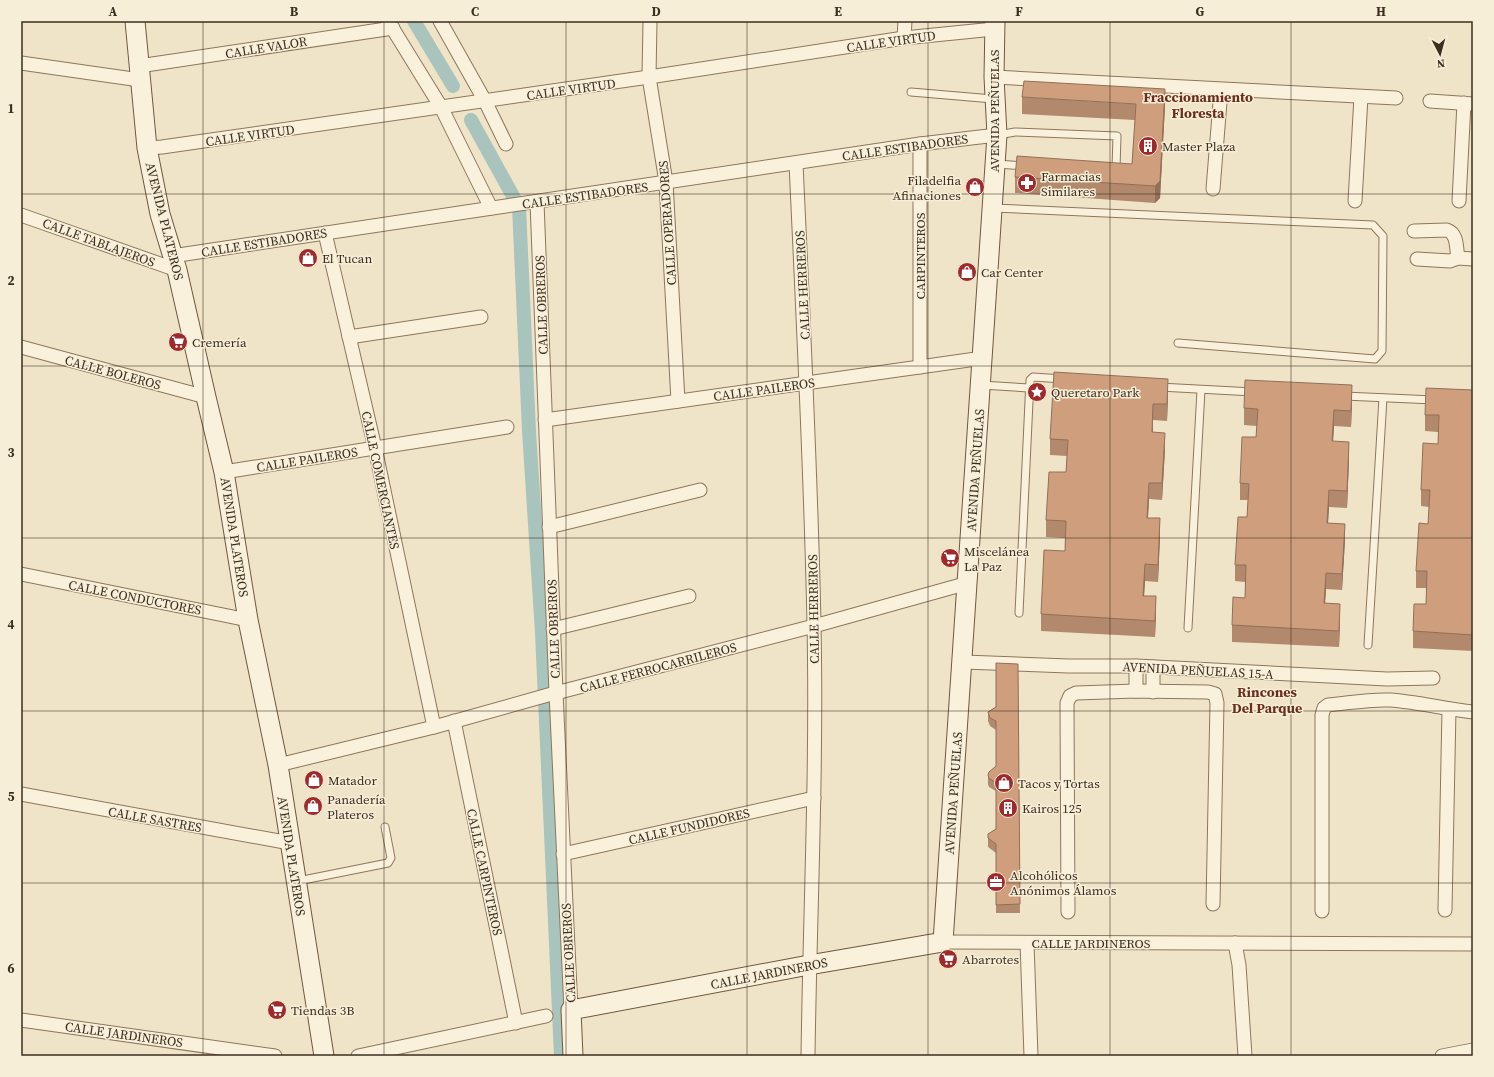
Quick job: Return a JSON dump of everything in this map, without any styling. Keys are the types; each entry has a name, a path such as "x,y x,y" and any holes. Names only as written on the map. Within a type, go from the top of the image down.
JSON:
{"street":[{"name":"AVENIDA PLATEROS","path":"135,21 147,148 160,214 175,263 224,472 248,620 278,765 324,1056"},
{"path":"444,21 441,21 485,101 506,144"},
{"name":"CALLE OPERADORES","path":"650,21 649,77 666,182 678,401"},
{"path":"904,38 905,21"},
{"name":"CALLE VALOR","path":"21,63 139,73 390,24"},
{"path":"390,24 441,107 490,208"},
{"name":"CALLE VIRTUD","path":"147,148 162,148 994,25"},
{"name":"AVENIDA PEÑUELAS","path":"943,942 996,164 997,135 994,77 994,25"},
{"path":"994,77 1396,98"},
{"path":"1212,189 1221,90"},
{"path":"1355,201 1361,97"},
{"path":"1430,101 1469,103 1459,201"},
{"name":"CALLE ESTIBADORES","path":"175,263 325,233 920,144 997,135"},
{"name":"CARPINTEROS","path":"920,144 920,367"},
{"name":"CALLE HERREROS","path":"796,163 806,382 814,626 814,798 808,1056"},
{"name":"CALLE OBREROS","path":"534,202 545,420 553,629 552,694 563,854 573,1056"},
{"name":"CALLE TABLAJEROS","path":"21,215 175,263"},
{"path":"1414,231 1452,231 1455,235 1458,258"},
{"name":"CALLE COMERCIANTES","path":"325,233 375,448 434,727"},
{"path":"1417,259 1450,261 1458,258 1473,259"},
{"path":"349,337 481,317"},
{"name":"CALLE BOLEROS","path":"21,347 206,397"},
{"name":"CALLE PAILEROS","path":"545,420 983,358"},
{"name":"CALLE PAILEROS","path":"224,472 507,427"},
{"path":"549,527 700,490"},
{"name":"CALLE CONDUCTORES","path":"21,574 248,620"},
{"name":"CALLE FERROCARRILEROS","path":"278,765 434,727 529,700 814,626 968,584"},
{"path":"553,629 689,596"},
{"name":"AVENIDA PEÑUELAS 15-A","path":"963,662 1068,666 1136,666 1387,679 1433,678"},
{"path":"1136,666 1136,692"},
{"path":"1153,667 1153,692"},
{"path":"1372,678 1373,700"},
{"path":"1387,679 1389,700"},
{"path":"1068,912 1067,703 1070,696 1076,693 1208,692 1215,694 1217,703 1214,904"},
{"path":"1322,911 1322,715 1324,708 1328,705 1373,700 1389,700 1431,704 1449,710 1473,712"},
{"path":"1445,910 1449,710"},
{"name":"CALLE CARPINTEROS","path":"454,721 516,1023"},
{"name":"CALLE SASTRES","path":"21,794 290,843"},
{"name":"CALLE FUNDIDORES","path":"563,854 814,798"},
{"name":"CALLE JARDINEROS","path":"571,1010 809,965 943,942 1473,944"},
{"path":"1027,943 1031,1056"},
{"path":"1235,943 1239,965 1245,1056"},
{"path":"358,1056 546,1016"},
{"name":"CALLE JARDINEROS","path":"21,1020 275,1056"},
{"path":"1450,1055 1473,1050"}],"lane":[{"path":"911,92 996,99"},
{"path":"997,135 1015,132 1117,136 1116,168 1108,168"},
{"path":"996,164 1036,166"},
{"path":"993,208 1373,225 1384,236 1382,351 1375,359 1178,343"},
{"path":"1019,613 1030,380 1033,377 1071,380"},
{"path":"981,385 1029,388"},
{"path":"1155,386 1264,393"},
{"path":"1188,628 1201,390"},
{"path":"1336,396 1443,401"},
{"path":"1368,645 1383,398"},
{"path":"296,882 388,863 391,858 385,827"}],"building":[{"path":"1024,81 1165,89 1160,181 1155,186 1015,177 1017,156 1132,164 1136,104 1022,97"},
{"path":"1054,372 1168,379 1167,404 1153,404 1152,432 1165,433 1162,483 1149,483 1147,518 1160,518 1158,565 1145,564 1143,596 1156,596 1155,621 1041,614 1044,550 1065,551 1066,521 1046,520 1049,472 1066,472 1068,440 1050,439"},
{"path":"1245,380 1352,385 1351,411 1334,410 1332,441 1349,442 1347,491 1329,490 1327,523 1345,524 1342,574 1326,573 1324,603 1340,604 1339,631 1232,625 1233,597 1245,598 1246,565 1235,565 1238,517 1247,517 1249,484 1240,483 1242,437 1256,437 1258,409 1244,408"},
{"path":"1426,388 1473,390 1473,635 1413,631 1414,604 1426,604 1427,571 1416,571 1419,523 1428,524 1430,490 1421,490 1423,443 1438,444 1439,415 1425,415"},
{"name":"Kairos 125","path":"996,663 1018,664 1020,904 996,905 996,844 988,838 988,834 996,829 996,783 989,778 988,775 989,772 996,766 996,721 990,718 988,712 996,707"}],"waterway":[{"path":"414,21 453,86"},
{"path":"471,120 519,207 529,431 542,633 561,1056"}],"place":[{"name":"Master Plaza","path":"1148,146"},
{"name":"Farmacias Similares","path":"1027,183"},
{"name":"Filadelfia Afinaciones","path":"975,187"},
{"name":"El Tucan","path":"308,258"},
{"name":"Car Center","path":"967,272"},
{"name":"Cremería","path":"178,342"},
{"name":"Queretaro Park","path":"1037,392"},
{"name":"Miscelánea La Paz","path":"950,558"},
{"name":"Matador","path":"314,780"},
{"name":"Tacos y Tortas","path":"1004,783"},
{"name":"Panadería Plateros","path":"313,806"},
{"name":"Kairos 125","path":"1008,808"},
{"name":"Alcohólicos Anónimos Álamos","path":"996,882"},
{"name":"Abarrotes","path":"948,959"},
{"name":"Tiendas 3B","path":"277,1010"}],"district":[{"name":"Fraccionamiento Floresta","path":"1198,106"},
{"name":"Rincones Del Parque","path":"1267,700"}]}
